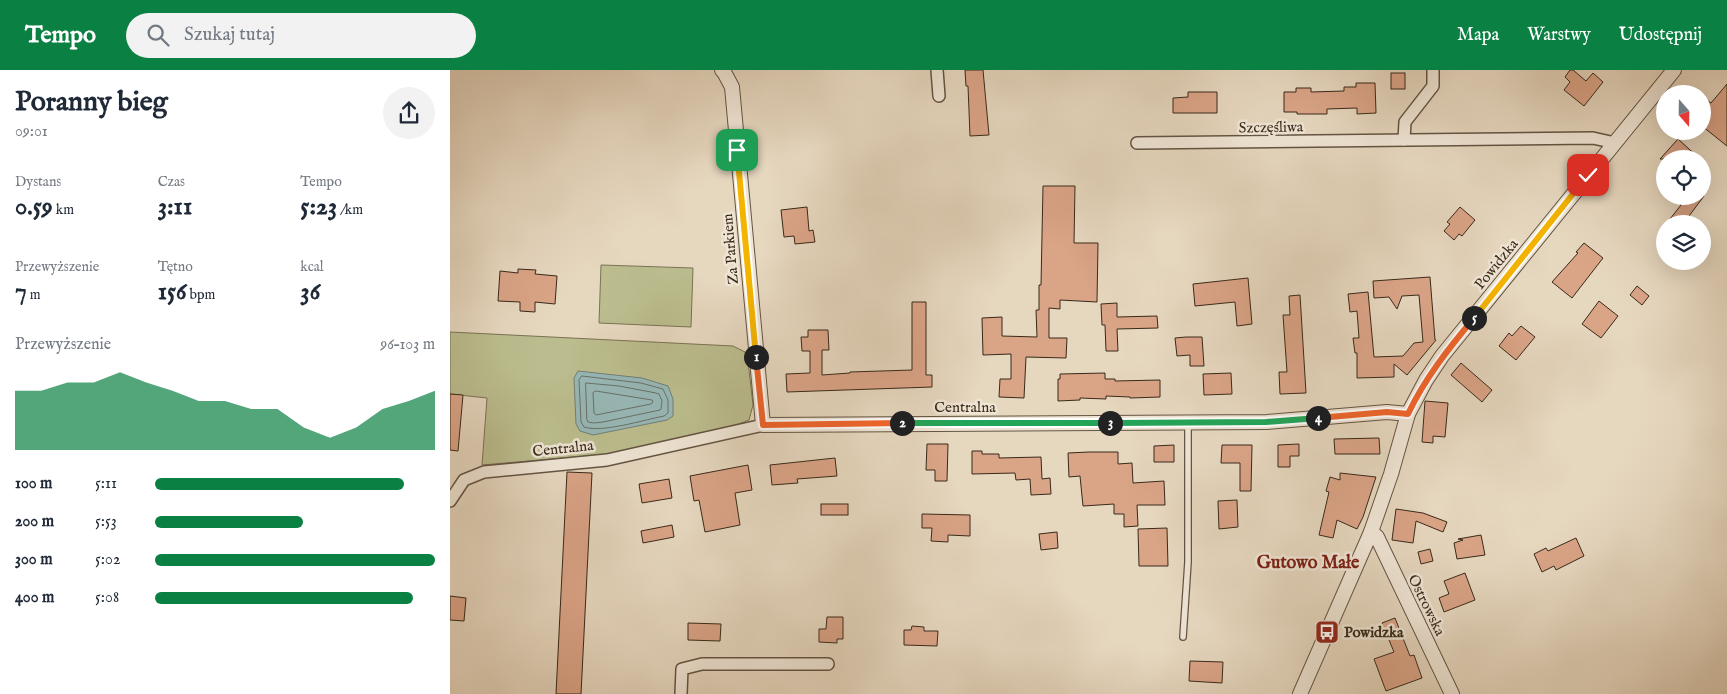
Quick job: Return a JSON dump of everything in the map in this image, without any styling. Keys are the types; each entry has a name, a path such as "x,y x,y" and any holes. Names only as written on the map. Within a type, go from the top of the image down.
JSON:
{"street":[{"path":"937,70 939,96"},
{"path":"1404,140 1405,122 1433,86 1433,70"},
{"name":"Powidzka","path":"1300,694 1371,532 1391,474 1408,414 1426,380 1442,356 1674,70"},
{"name":"Za Parkiem","path":"724,71 732,87 763,425"},
{"name":"Szczęśliwa","path":"1137,143 1593,138 1615,143"},
{"name":"Centralna","path":"450,501 464,480 484,472 607,460 763,425 1266,422 1387,412 1408,414"},
{"name":"Ostrowska","path":"1371,532 1377,537 1452,694"},
{"path":"681,694 682,669 702,664 828,664"}],"lane":[{"path":"1183,637 1188,562 1188,422"}],"green space":[{"path":"601,265 693,268 691,327 599,323"},
{"path":"450,332 733,346 747,353 753,405 749,420 736,425 610,454 482,465 487,398 450,394"}],"water":[{"path":"578,371 642,378 668,386 673,399 673,416 667,420 593,435 580,431 576,424 574,378"}],"building":[{"path":"965,70 983,70 989,135 970,136 968,86 966,86"},
{"path":"1570,70 1573,70 1586,81 1593,73 1603,82 1584,106 1564,90 1570,82 1565,77"},
{"path":"1391,73 1405,73 1405,89 1391,89"},
{"path":"1356,83 1375,83 1376,113 1357,114 1357,108 1327,109 1327,114 1284,112 1284,92 1296,92 1296,88 1311,88 1311,92 1344,91 1344,87 1356,87"},
{"path":"1727,84 1727,146 1711,133 1711,103"},
{"path":"1188,92 1217,92 1217,113 1173,113 1173,98 1188,97"},
{"path":"1679,140 1690,150 1668,150"},
{"path":"1043,186 1075,186 1074,243 1098,243 1097,302 1060,300 1060,309 1049,308 1049,338 1067,338 1066,358 1026,357 1024,398 999,397 1000,379 1011,379 1011,354 983,355 982,318 1002,317 1002,336 1037,337 1036,310 1039,310 1039,285 1041,285"},
{"path":"1681,205 1697,205 1690,215 1673,215"},
{"path":"807,207 809,231 813,230 815,242 795,244 794,236 784,237 781,210"},
{"path":"1460,207 1475,220 1462,236 1459,234 1454,240 1444,231 1450,224 1447,222"},
{"path":"1584,243 1603,258 1572,298 1552,282 1578,253 1576,252"},
{"path":"518,269 536,270 535,274 557,276 555,304 535,302 535,312 520,311 520,302 498,301 500,271 518,273"},
{"path":"1430,277 1436,340 1407,375 1394,364 1394,377 1357,378 1357,353 1355,353 1353,338 1359,338 1357,311 1350,312 1348,294 1368,292 1374,357 1403,356 1414,343 1423,342 1419,295 1402,296 1397,309 1389,297 1374,298 1373,281"},
{"path":"1248,278 1252,324 1237,326 1235,302 1195,306 1193,284"},
{"path":"1637,286 1649,296 1642,305 1630,295"},
{"path":"1300,295 1306,393 1280,394 1279,372 1287,372 1283,315 1290,315 1289,296"},
{"path":"1599,301 1618,316 1601,338 1582,324"},
{"path":"912,302 926,302 926,375 932,375 932,387 787,392 786,374 810,373 810,351 802,351 801,337 808,337 808,330 828,330 829,350 822,350 822,375 912,370"},
{"path":"1117,303 1117,317 1157,316 1158,328 1117,329 1118,351 1106,351 1105,325 1102,325 1101,304"},
{"path":"1521,326 1535,337 1516,360 1499,346 1509,333 1512,336"},
{"path":"1202,337 1204,366 1190,366 1190,355 1177,356 1175,338"},
{"path":"1461,363 1492,390 1482,402 1451,375"},
{"path":"1105,373 1105,379 1115,379 1115,381 1160,380 1160,397 1130,398 1106,396 1106,399 1080,398 1080,400 1058,401 1058,379 1060,379 1060,374"},
{"path":"1231,373 1232,394 1204,395 1203,374"},
{"path":"450,394 463,395 458,451 450,450"},
{"path":"1425,401 1448,403 1445,437 1433,436 1433,443 1422,442"},
{"path":"1379,438 1380,454 1335,454 1334,439"},
{"path":"927,444 948,444 947,481 935,481 935,470 926,470"},
{"path":"1299,444 1299,456 1290,456 1290,467 1278,467 1278,445"},
{"path":"1174,445 1174,462 1154,462 1154,446"},
{"path":"1222,445 1252,445 1251,491 1240,491 1240,463 1221,463"},
{"path":"972,451 982,451 982,454 999,454 999,458 1041,457 1042,479 1050,478 1051,494 1031,495 1030,479 1016,480 1015,473 972,474"},
{"path":"1118,452 1118,464 1132,463 1133,483 1164,481 1165,505 1137,505 1138,526 1124,527 1124,514 1114,514 1114,504 1083,506 1080,476 1069,477 1068,453"},
{"path":"835,458 837,476 797,479 798,483 772,485 770,465"},
{"path":"748,465 752,490 735,493 740,525 705,532 699,500 694,501 690,476"},
{"path":"567,472 592,473 581,694 556,694"},
{"path":"1340,473 1376,477 1363,517 1357,529 1337,520 1333,538 1319,535 1329,492 1326,491 1330,477 1340,480"},
{"path":"669,479 672,498 642,503 639,484"},
{"path":"1237,500 1238,527 1219,529 1218,501"},
{"path":"821,504 848,504 848,515 821,515"},
{"path":"1396,509 1423,513 1447,522 1443,532 1416,521 1413,543 1392,540"},
{"path":"922,514 970,515 970,536 948,535 948,542 931,541 932,528 922,528"},
{"path":"672,525 674,537 643,543 641,531"},
{"path":"1167,528 1168,566 1139,566 1138,529"},
{"path":"1057,532 1058,548 1041,550 1039,534"},
{"path":"1481,535 1485,555 1457,559 1454,543 1463,540 1458,539"},
{"path":"1576,538 1584,556 1556,570 1554,566 1542,572 1534,554 1546,548 1548,551"},
{"path":"1430,549 1433,561 1421,564 1418,552"},
{"path":"1465,573 1475,600 1444,612 1439,598 1449,594 1444,581"},
{"path":"450,596 466,598 464,621 450,620"},
{"path":"827,617 843,617 843,639 837,639 837,643 819,642 819,629 826,629"},
{"path":"1395,618 1410,656 1414,655 1422,678 1386,691 1374,659 1394,652 1382,623"},
{"path":"688,623 721,624 720,641 688,640"},
{"path":"912,626 924,627 924,631 938,631 937,646 904,645 904,630 911,630"},
{"path":"1190,661 1223,662 1222,683 1189,681"}],"place":[{"name":"Powidzka","path":"1327,632"}],"district":[{"name":"Gutowo Małe","path":"1308,562"}],"route":[{"path":"737,150 763,425 799,423 1266,422 1387,412 1408,414 1426,380 1442,356 1588,175"}]}
